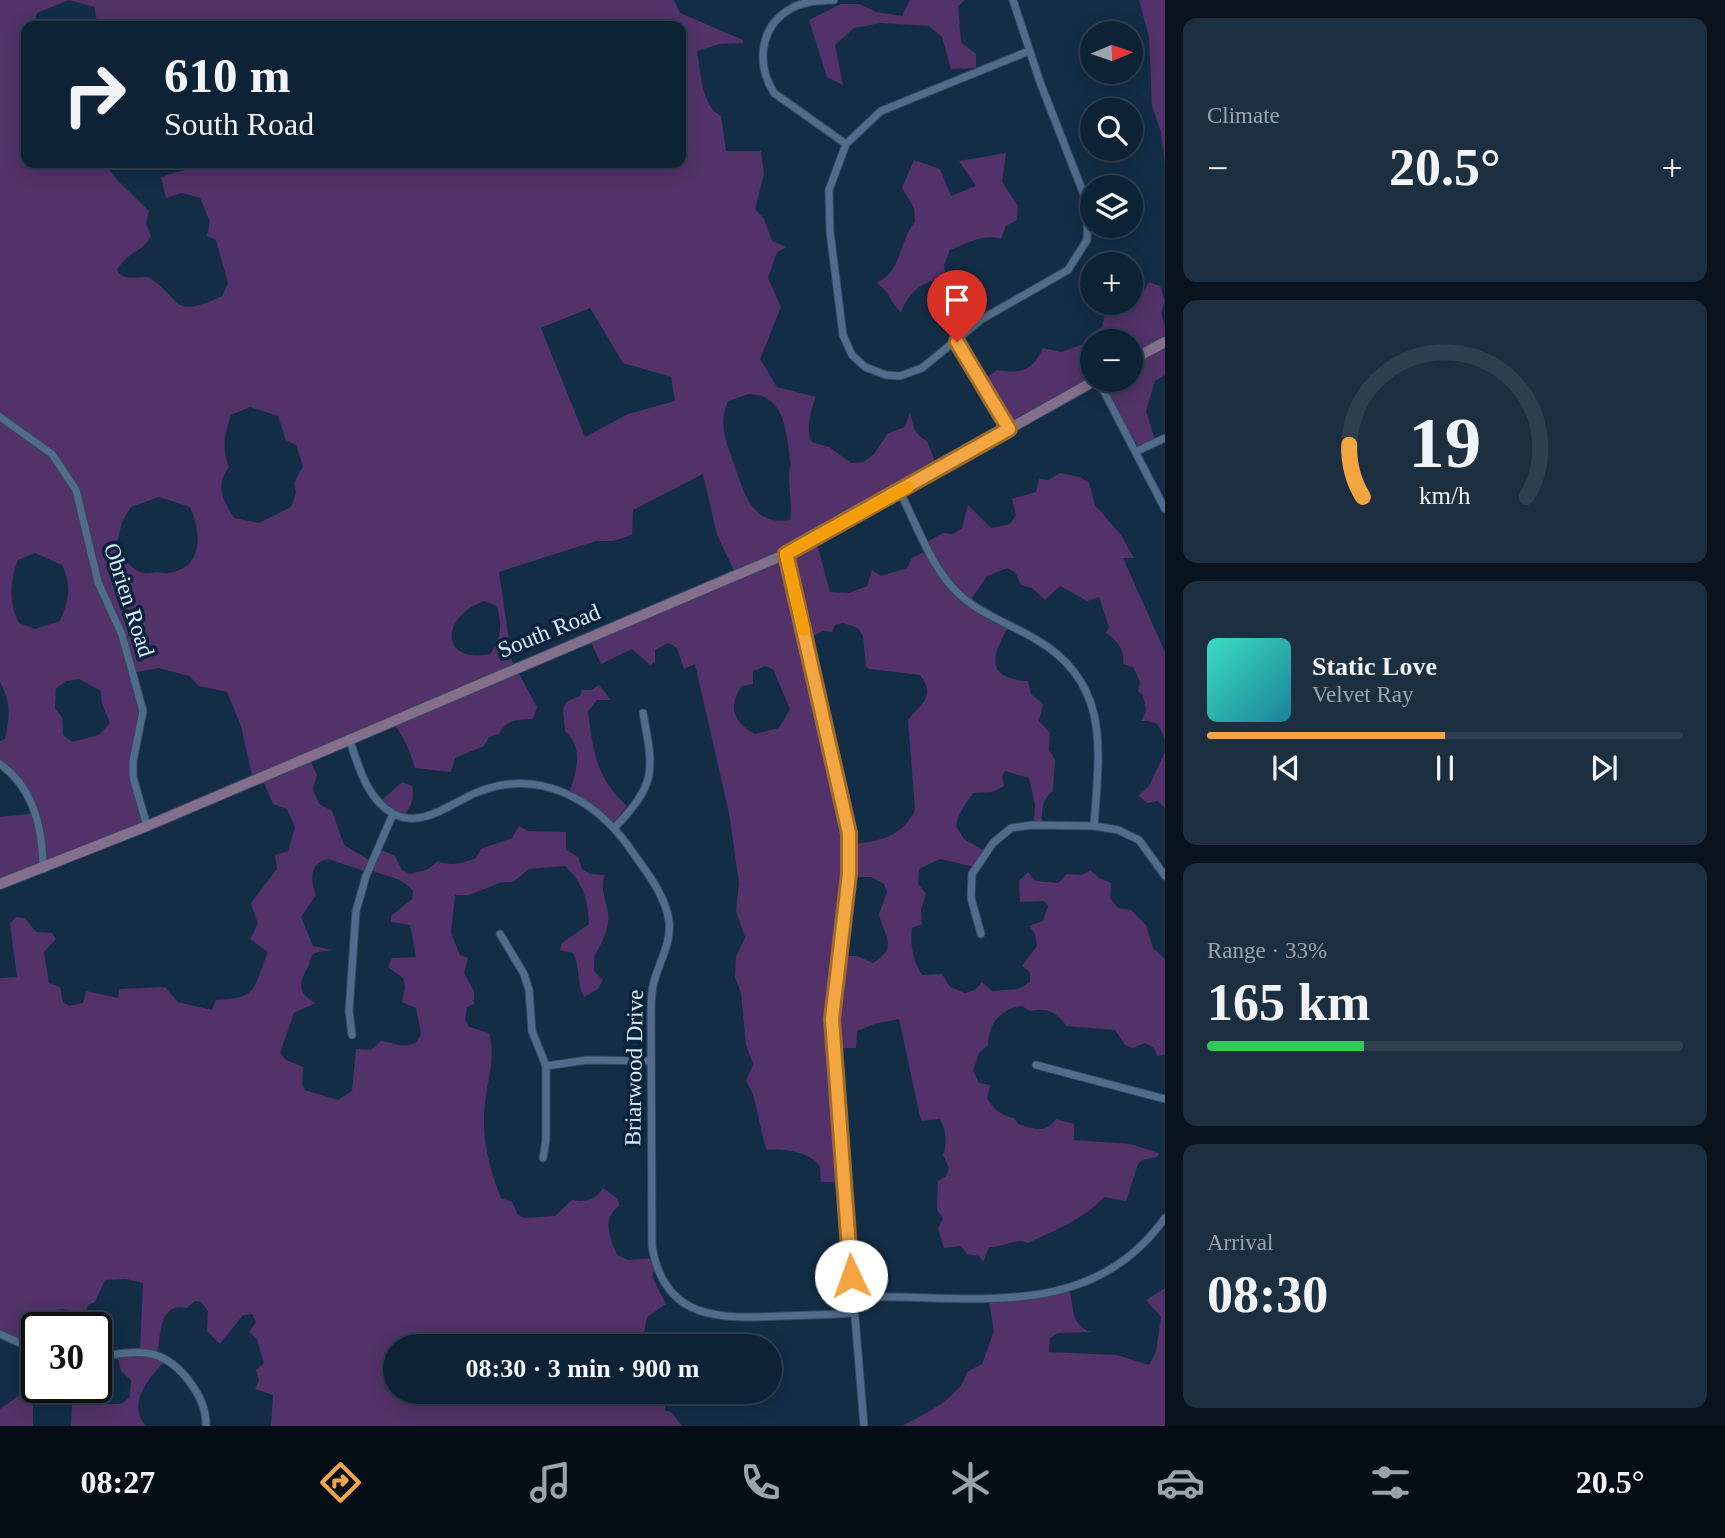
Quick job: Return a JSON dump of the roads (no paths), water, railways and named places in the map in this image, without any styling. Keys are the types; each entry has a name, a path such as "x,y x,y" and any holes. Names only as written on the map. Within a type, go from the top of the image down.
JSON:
{"street":[{"path":"834,0 804,3 790,9 771,26 762,50 767,82 775,93 846,144"},
{"path":"1013,0 1029,51 1088,205 1087,240 1082,252 1068,270 982,319 922,368 900,376 878,373 859,363 852,355 840,323 828,204 833,175 846,144 881,111 1029,51"},
{"path":"957,342 1009,429"},
{"path":"1143,354 1165,342"},
{"name":"South Road","path":"0,884 147,826 786,554 1080,389"},
{"path":"1104,392 1165,509"},
{"name":"Obrien Road","path":"0,417 52,454 76,490 98,582 122,635 144,712 133,761 133,777 147,826"},
{"path":"1137,451 1165,438"},
{"path":"900,492 938,567 955,591 977,609 1045,645 1081,681 1097,716 1099,730 1094,826"},
{"path":"786,554 849,833 849,874 832,1019 852,1313 864,1426"},
{"path":"615,827 639,802 650,777 643,713"},
{"path":"349,738 370,790 393,814 366,876 356,911 349,1011 352,1035"},
{"path":"0,764 22,786 38,819 43,869"},
{"name":"Briarwood Drive","path":"393,814 416,818 435,814 478,791 516,782 551,787 568,793 587,804 615,827 655,887 669,923 667,943 653,985 651,1061 654,1262 670,1291 685,1305 708,1316 740,1319 852,1313"},
{"path":"981,934 973,913 970,886 977,863 993,843 1018,827 1094,826 1118,830 1139,840 1165,876"},
{"path":"500,934 524,974 529,989 532,1031 546,1066 547,1140 543,1158"},
{"path":"546,1066 587,1060 651,1061"},
{"path":"1035,1065 1165,1099"},
{"path":"852,1297 1008,1299 1053,1294 1082,1283 1128,1256 1144,1244 1165,1218"},
{"path":"0,1334 21,1344"},
{"path":"112,1355 134,1352 153,1354 170,1363 202,1401 206,1426"}]}
